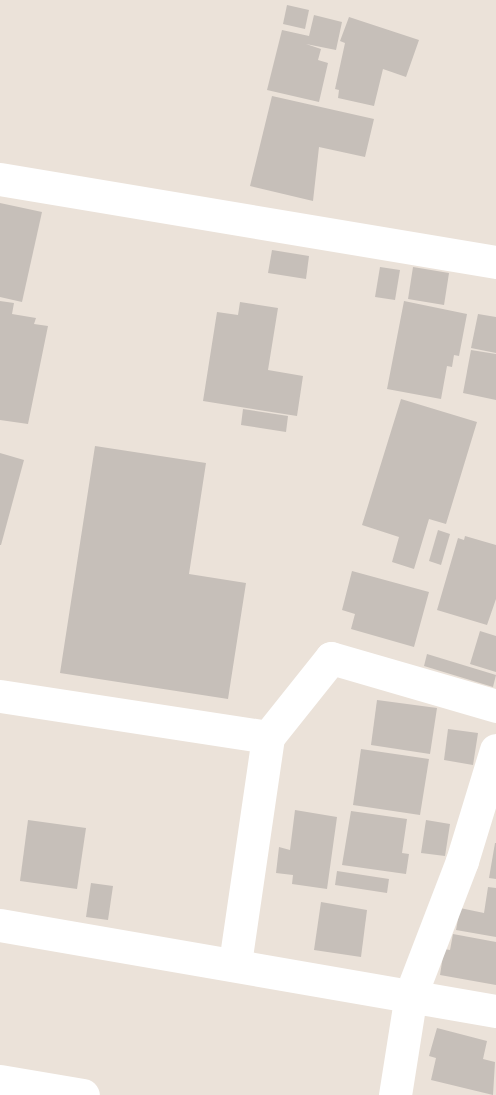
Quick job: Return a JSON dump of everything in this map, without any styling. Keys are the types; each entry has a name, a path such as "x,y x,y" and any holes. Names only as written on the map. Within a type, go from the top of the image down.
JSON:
{"street":[{"path":"0,179 496,262"},
{"path":"235,964 268,737 331,658 496,706"},
{"path":"0,696 268,737"},
{"path":"394,1095 411,994 462,861 496,750"},
{"path":"0,925 411,994 496,1011"},
{"path":"0,1081 83,1095"}],"building":[{"path":"287,5 309,10 305,29 283,24"},
{"path":"314,15 342,22 336,50 306,44 321,49 318,60 328,63 319,102 267,90 282,30 309,36"},
{"path":"349,17 419,40 406,77 383,69 374,106 338,98 339,90 335,89 345,43 340,41"},
{"path":"272,96 374,119 365,157 319,147 313,201 250,186"},
{"path":"0,203 42,212 22,302 0,297"},
{"path":"272,250 309,256 306,279 268,273"},
{"path":"380,267 400,270 395,300 375,297"},
{"path":"413,267 449,273 444,305 408,299"},
{"path":"0,301 14,303 12,314 36,318 34,324 48,326 28,424 0,420"},
{"path":"404,301 467,314 459,356 454,355 452,367 447,366 441,399 387,389"},
{"path":"240,302 278,308 268,370 303,376 297,416 203,401 217,312 238,315"},
{"path":"478,314 496,317 496,353 471,348"},
{"path":"471,350 496,354 496,400 463,393"},
{"path":"401,399 477,422 446,524 429,519 414,569 392,562 399,537 362,525"},
{"path":"243,409 288,416 286,432 241,425"},
{"path":"95,446 206,463 189,574 246,583 228,699 60,673"},
{"path":"0,453 24,460 1,545 0,545"},
{"path":"438,530 450,534 441,565 429,561"},
{"path":"465,536 496,545 496,599 487,625 437,610 458,538 464,540"},
{"path":"352,571 429,592 414,647 351,629 355,614 342,610"},
{"path":"480,631 496,636 496,672 470,664"},
{"path":"427,654 496,675 493,687 424,666"},
{"path":"377,700 437,708 430,754 371,745"},
{"path":"448,729 478,733 473,765 444,760"},
{"path":"361,749 429,759 420,815 353,805"},
{"path":"295,810 337,817 327,889 292,884 293,875 276,873 279,847 290,850"},
{"path":"351,811 407,819 402,853 409,854 406,874 342,865"},
{"path":"28,820 86,828 77,889 20,881"},
{"path":"426,820 450,824 445,856 421,853"},
{"path":"496,843 496,879 489,878"},
{"path":"337,871 389,879 387,893 335,885"},
{"path":"91,883 113,886 108,920 86,917"},
{"path":"488,887 496,888 496,937 456,930 460,908 484,913"},
{"path":"321,902 367,910 361,957 314,950"},
{"path":"453,934 496,942 496,985 440,975 444,949 450,950"},
{"path":"437,1028 487,1041 483,1059 495,1062 493,1095 431,1080 436,1058 429,1056"}]}
